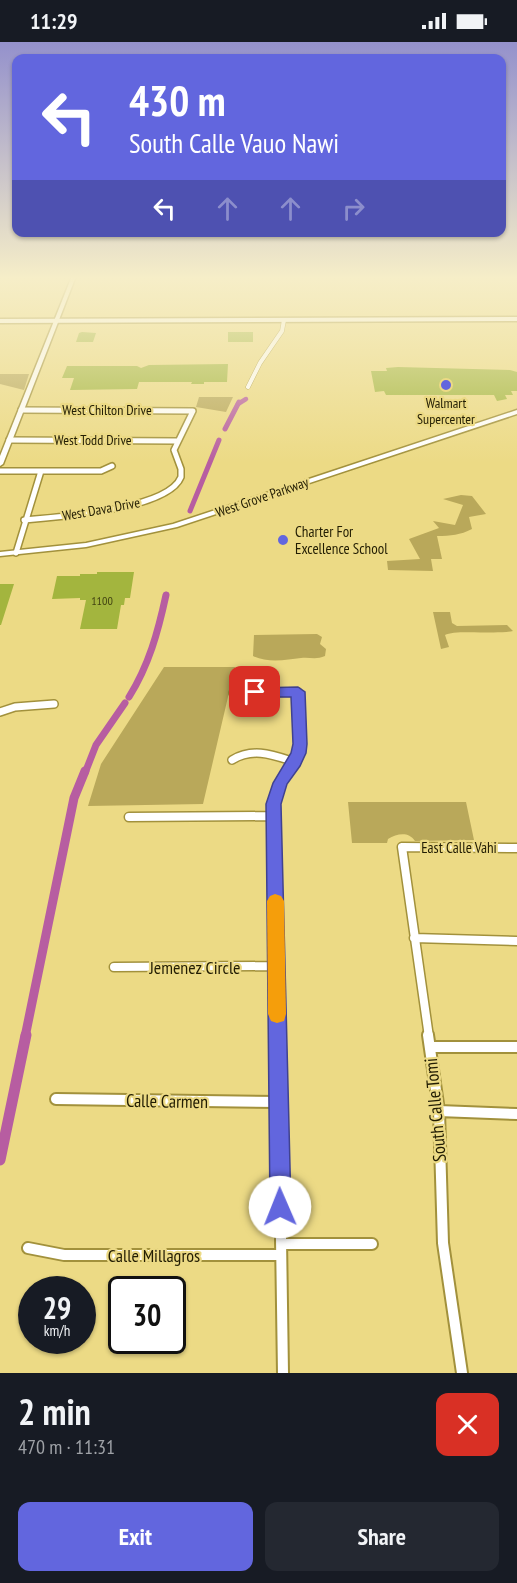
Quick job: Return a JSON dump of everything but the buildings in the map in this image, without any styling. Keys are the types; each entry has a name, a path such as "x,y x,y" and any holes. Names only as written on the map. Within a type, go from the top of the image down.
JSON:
{"street":[{"path":"0,464 50,338"},
{"path":"248,387 265,364 264,360 276,338"},
{"name":"West Chilton Drive","path":"21,410 193,411 178,441"},
{"name":"West Grove Parkway","path":"0,554 100,543 182,524 517,412"},
{"name":"West Todd Drive","path":"9,440 178,441"},
{"name":"West Dava Drive","path":"24,520 106,510 153,500 180,482 182,474 174,450 178,441"},
{"path":"0,471 101,471 112,466"},
{"path":"16,553 24,520 41,471"},
{"path":"233,693 298,692 300,744 295,762 280,783 274,804 283,1373"},
{"path":"0,712 15,707 54,704"},
{"path":"232,760 240,754 256,752 270,753 295,762"},
{"path":"129,817 274,816"},
{"name":"East Calle Vahi","path":"402,848 517,848"},
{"name":"South Calle Tomi","path":"402,848 439,1111 443,1243 462,1373"},
{"path":"414,938 517,941"},
{"name":"Jemenez Circle","path":"114,967 276,966"},
{"path":"430,1047 517,1047"},
{"name":"Calle Carmen","path":"56,1099 279,1102"},
{"path":"439,1111 517,1114"},
{"name":"Calle Millagros","path":"28,1248 64,1255 372,1244"}],"shaded area":[{"path":"0,374 29,374 24,390 0,384"},
{"path":"199,397 233,397 226,412 196,407"},
{"path":"461,495 472,496 486,514 469,517 472,529 468,531 455,535 437,536 442,559 431,559 433,571 388,570 387,561 420,559 409,539 439,528 433,521 455,525 463,505 443,499"},
{"path":"433,612 450,612 452,623 457,626 507,625 513,631 450,633 445,635 449,647 441,649"},
{"path":"317,634 322,637 320,644 326,649 325,656 264,660 253,656 254,635"},
{"path":"164,667 235,667 203,804 88,806 101,764"},
{"path":"348,802 466,802 474,840 415,841 402,834 388,839 387,843 352,843"}],"waterway":[{"path":"238,404 246,399"},
{"path":"225,429 239,402"},
{"path":"190,511 219,440"},
{"path":"129,697 152,648 166,595"},
{"path":"85,773 96,745 125,703"},
{"path":"25,1037 74,798 85,771"},
{"path":"0,1160 26,1035"}],"slow traffic":[{"path":"275,901 277,1014"}],"place":[{"name":"Walmart Supercenter","path":"446,385"},
{"name":"Charter For Excellence School","path":"283,540"}],"route":[{"path":"255,692 298,692 300,744 295,762 280,783 274,804 280,1207"}]}
